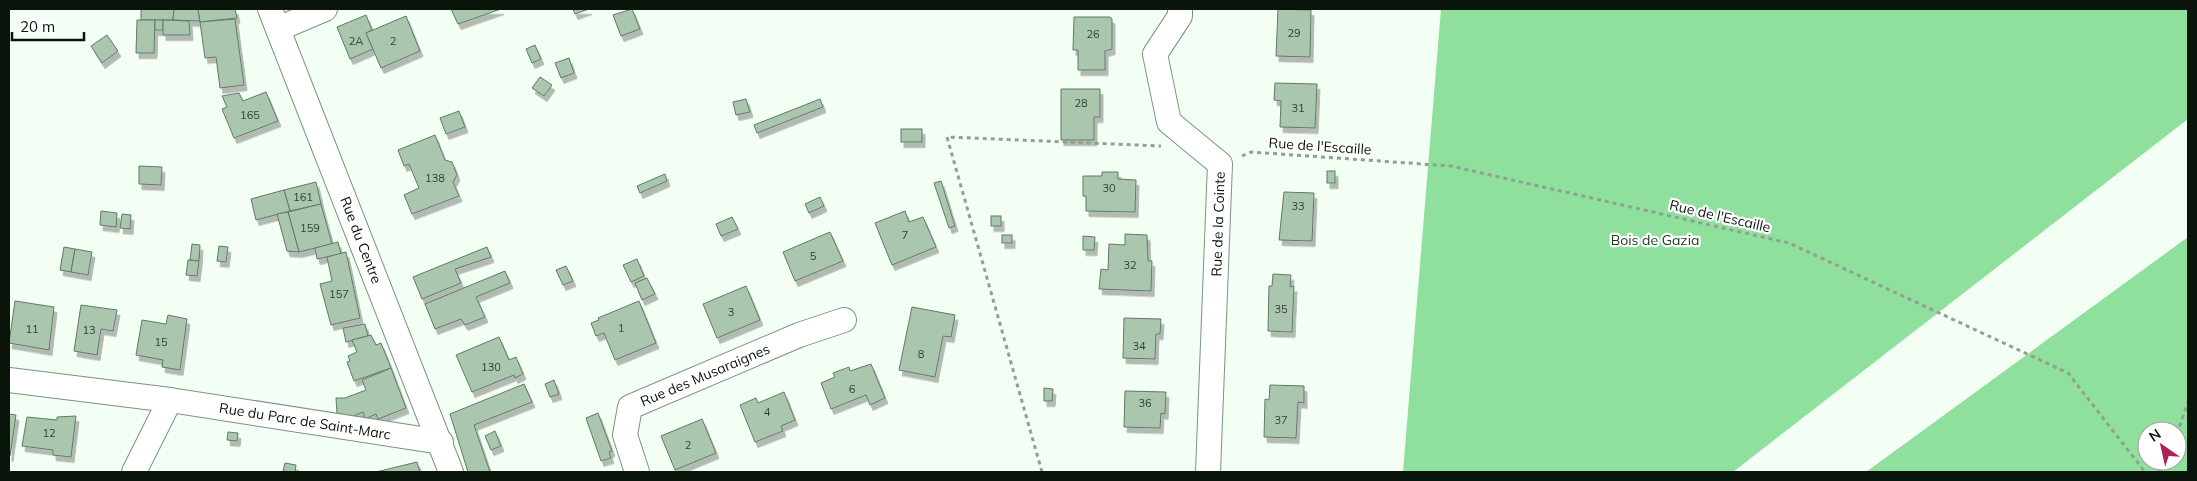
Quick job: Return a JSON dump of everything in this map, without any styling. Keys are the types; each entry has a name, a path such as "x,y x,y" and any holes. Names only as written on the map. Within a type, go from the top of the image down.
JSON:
{"street":[{"path":"274,19 325,9"},
{"name":"Rue de la Cointe","path":"1180,9 1180,16 1155,54 1169,122 1220,164 1208,472"},
{"name":"Rue du Centre","path":"274,19 441,442 451,472"},
{"name":"Rue des Musaraignes","path":"637,472 625,435 630,407 799,335 844,320"},
{"name":"Rue du Parc de Saint-Marc","path":"9,380 170,400 441,442"},
{"path":"134,472 170,400"}],"path":[{"path":"1042,472 947,137 1162,146"},
{"name":"Rue de l'Escaille","path":"1220,164 1251,152 1451,166 1788,243 2068,373 2145,472"},
{"path":"2181,421 2188,402"}],"green space":[{"name":"Bois de Gazia","path":"1441,9 2188,9 2188,119 1733,472 1403,472"},
{"path":"2188,237 2188,472 1866,472"}],"building":[{"path":"141,9 174,9 173,20 141,20"},
{"path":"174,9 198,9 200,21 173,20"},
{"path":"198,9 235,9 237,18 200,22"},
{"path":"451,9 501,9 458,24"},
{"path":"573,9 589,9 575,14"},
{"path":"632,9 640,29 621,36 613,15"},
{"path":"1278,9 1311,10 1310,57 1276,56"},
{"path":"366,15 372,30 366,33 373,49 350,59 337,27"},
{"path":"406,16 420,51 381,68 366,33"},
{"path":"1074,17 1110,17 1112,19 1112,49 1105,51 1105,70 1078,70 1078,50 1073,50"},
{"path":"235,19 244,85 220,88 216,57 205,58 200,22"},
{"path":"137,20 155,20 154,53 136,53"},
{"path":"155,20 163,20 163,30 155,30"},
{"path":"163,20 189,21 190,35 163,35"},
{"path":"107,35 118,51 102,63 91,46"},
{"path":"535,45 541,59 532,63 526,49"},
{"path":"569,58 574,73 561,78 555,63"},
{"path":"540,77 552,85 544,96 532,88"},
{"path":"1275,83 1317,84 1315,128 1280,127 1281,101 1274,100"},
{"path":"1061,89 1100,89 1100,117 1094,117 1094,140 1061,140"},
{"path":"266,92 278,121 234,138 222,109 227,107 222,96 239,93 243,101"},
{"path":"746,99 750,112 736,115 733,102"},
{"path":"820,99 823,107 757,133 754,125"},
{"path":"459,111 465,127 446,134 440,118"},
{"path":"901,129 922,129 922,142 901,142"},
{"path":"435,135 445,160 452,162 457,175 453,182 459,196 412,214 404,195 419,188 409,164 404,166 398,150"},
{"path":"139,166 162,167 161,185 139,184"},
{"path":"1327,171 1335,171 1335,183 1327,183"},
{"path":"1102,172 1118,172 1118,179 1136,180 1135,212 1086,211 1086,196 1083,196 1083,176 1102,176"},
{"path":"665,174 667,181 640,193 637,186"},
{"path":"941,181 955,226 949,228 934,183"},
{"path":"316,182 321,204 290,211 284,190"},
{"path":"284,190 290,211 256,220 251,199"},
{"path":"1284,192 1314,193 1312,241 1279,240"},
{"path":"820,197 824,206 809,213 805,204"},
{"path":"321,204 332,244 299,252 288,212"},
{"path":"101,211 117,213 116,227 100,225"},
{"path":"905,211 909,222 923,217 936,247 892,265 875,223"},
{"path":"288,212 299,252 287,251 277,214"},
{"path":"122,214 131,215 130,229 120,228"},
{"path":"991,216 1001,216 1001,226 991,226"},
{"path":"732,217 738,229 721,236 716,224"},
{"path":"830,232 843,261 795,281 783,252"},
{"path":"1125,234 1147,235 1148,261 1152,261 1151,291 1099,289 1101,269 1108,270 1109,244 1125,245"},
{"path":"1002,235 1012,235 1012,243 1002,243"},
{"path":"1083,236 1095,237 1094,250 1083,250"},
{"path":"338,242 341,254 317,259 315,248"},
{"path":"192,244 200,245 199,261 190,260"},
{"path":"219,246 228,247 226,262 217,261"},
{"path":"64,247 75,249 71,272 60,270"},
{"path":"487,247 491,257 455,269 461,283 422,299 413,277"},
{"path":"75,249 92,252 88,275 71,272"},
{"path":"346,252 360,318 331,325 320,284 332,281 327,257"},
{"path":"637,259 644,276 631,282 623,265"},
{"path":"188,260 199,261 197,276 186,275"},
{"path":"566,266 573,281 563,285 556,270"},
{"path":"505,271 510,283 476,297 485,317 465,325 461,319 435,329 425,304"},
{"path":"1273,274 1291,275 1290,287 1294,286 1292,332 1268,331 1269,286 1272,286"},
{"path":"647,278 655,294 642,300 635,283"},
{"path":"746,286 760,320 717,338 703,304"},
{"path":"15,301 54,307 49,350 9,343"},
{"path":"639,301 656,343 615,360 604,333 596,336 591,323 599,320 598,318"},
{"path":"81,305 117,310 113,331 101,329 97,355 74,351"},
{"path":"912,307 955,315 951,337 943,336 935,377 899,370"},
{"path":"168,315 187,319 180,370 162,367 163,360 136,355 142,320 166,324"},
{"path":"1124,318 1161,319 1160,334 1156,334 1155,359 1123,358"},
{"path":"365,324 368,336 346,342 343,328"},
{"path":"371,335 376,345 381,343 391,368 354,381 347,362 350,361 348,356 357,352 352,340"},
{"path":"499,337 509,360 516,357 523,374 515,378 514,375 472,392 456,355"},
{"path":"871,364 885,398 870,405 866,395 831,409 821,383 835,377 833,373 849,367 850,371"},
{"path":"391,368 406,408 378,419 376,414 365,419 363,412 351,417 337,413 336,398 345,398 366,390 362,380"},
{"path":"554,380 559,394 550,397 545,384"},
{"path":"524,384 532,402 474,425 490,472 468,472 450,414"},
{"path":"1270,385 1304,386 1304,403 1298,402 1296,438 1264,437 1265,399 1269,400"},
{"path":"1044,388 1053,389 1052,401 1044,401"},
{"path":"1125,391 1166,392 1165,414 1161,413 1160,428 1124,427"},
{"path":"784,392 795,420 781,426 783,431 755,442 740,405 756,398 758,403"},
{"path":"598,413 612,451 609,452 611,458 601,461 586,418"},
{"path":"9,414 16,415 10,456 9,456"},
{"path":"76,416 71,457 53,455 53,450 22,446 27,417 57,420 57,417"},
{"path":"702,419 716,453 675,470 661,436"},
{"path":"495,431 501,446 491,450 485,436"},
{"path":"228,432 238,433 237,441 227,440"},
{"path":"417,462 420,472 376,472"},
{"path":"285,463 296,465 295,472 283,471"}]}
